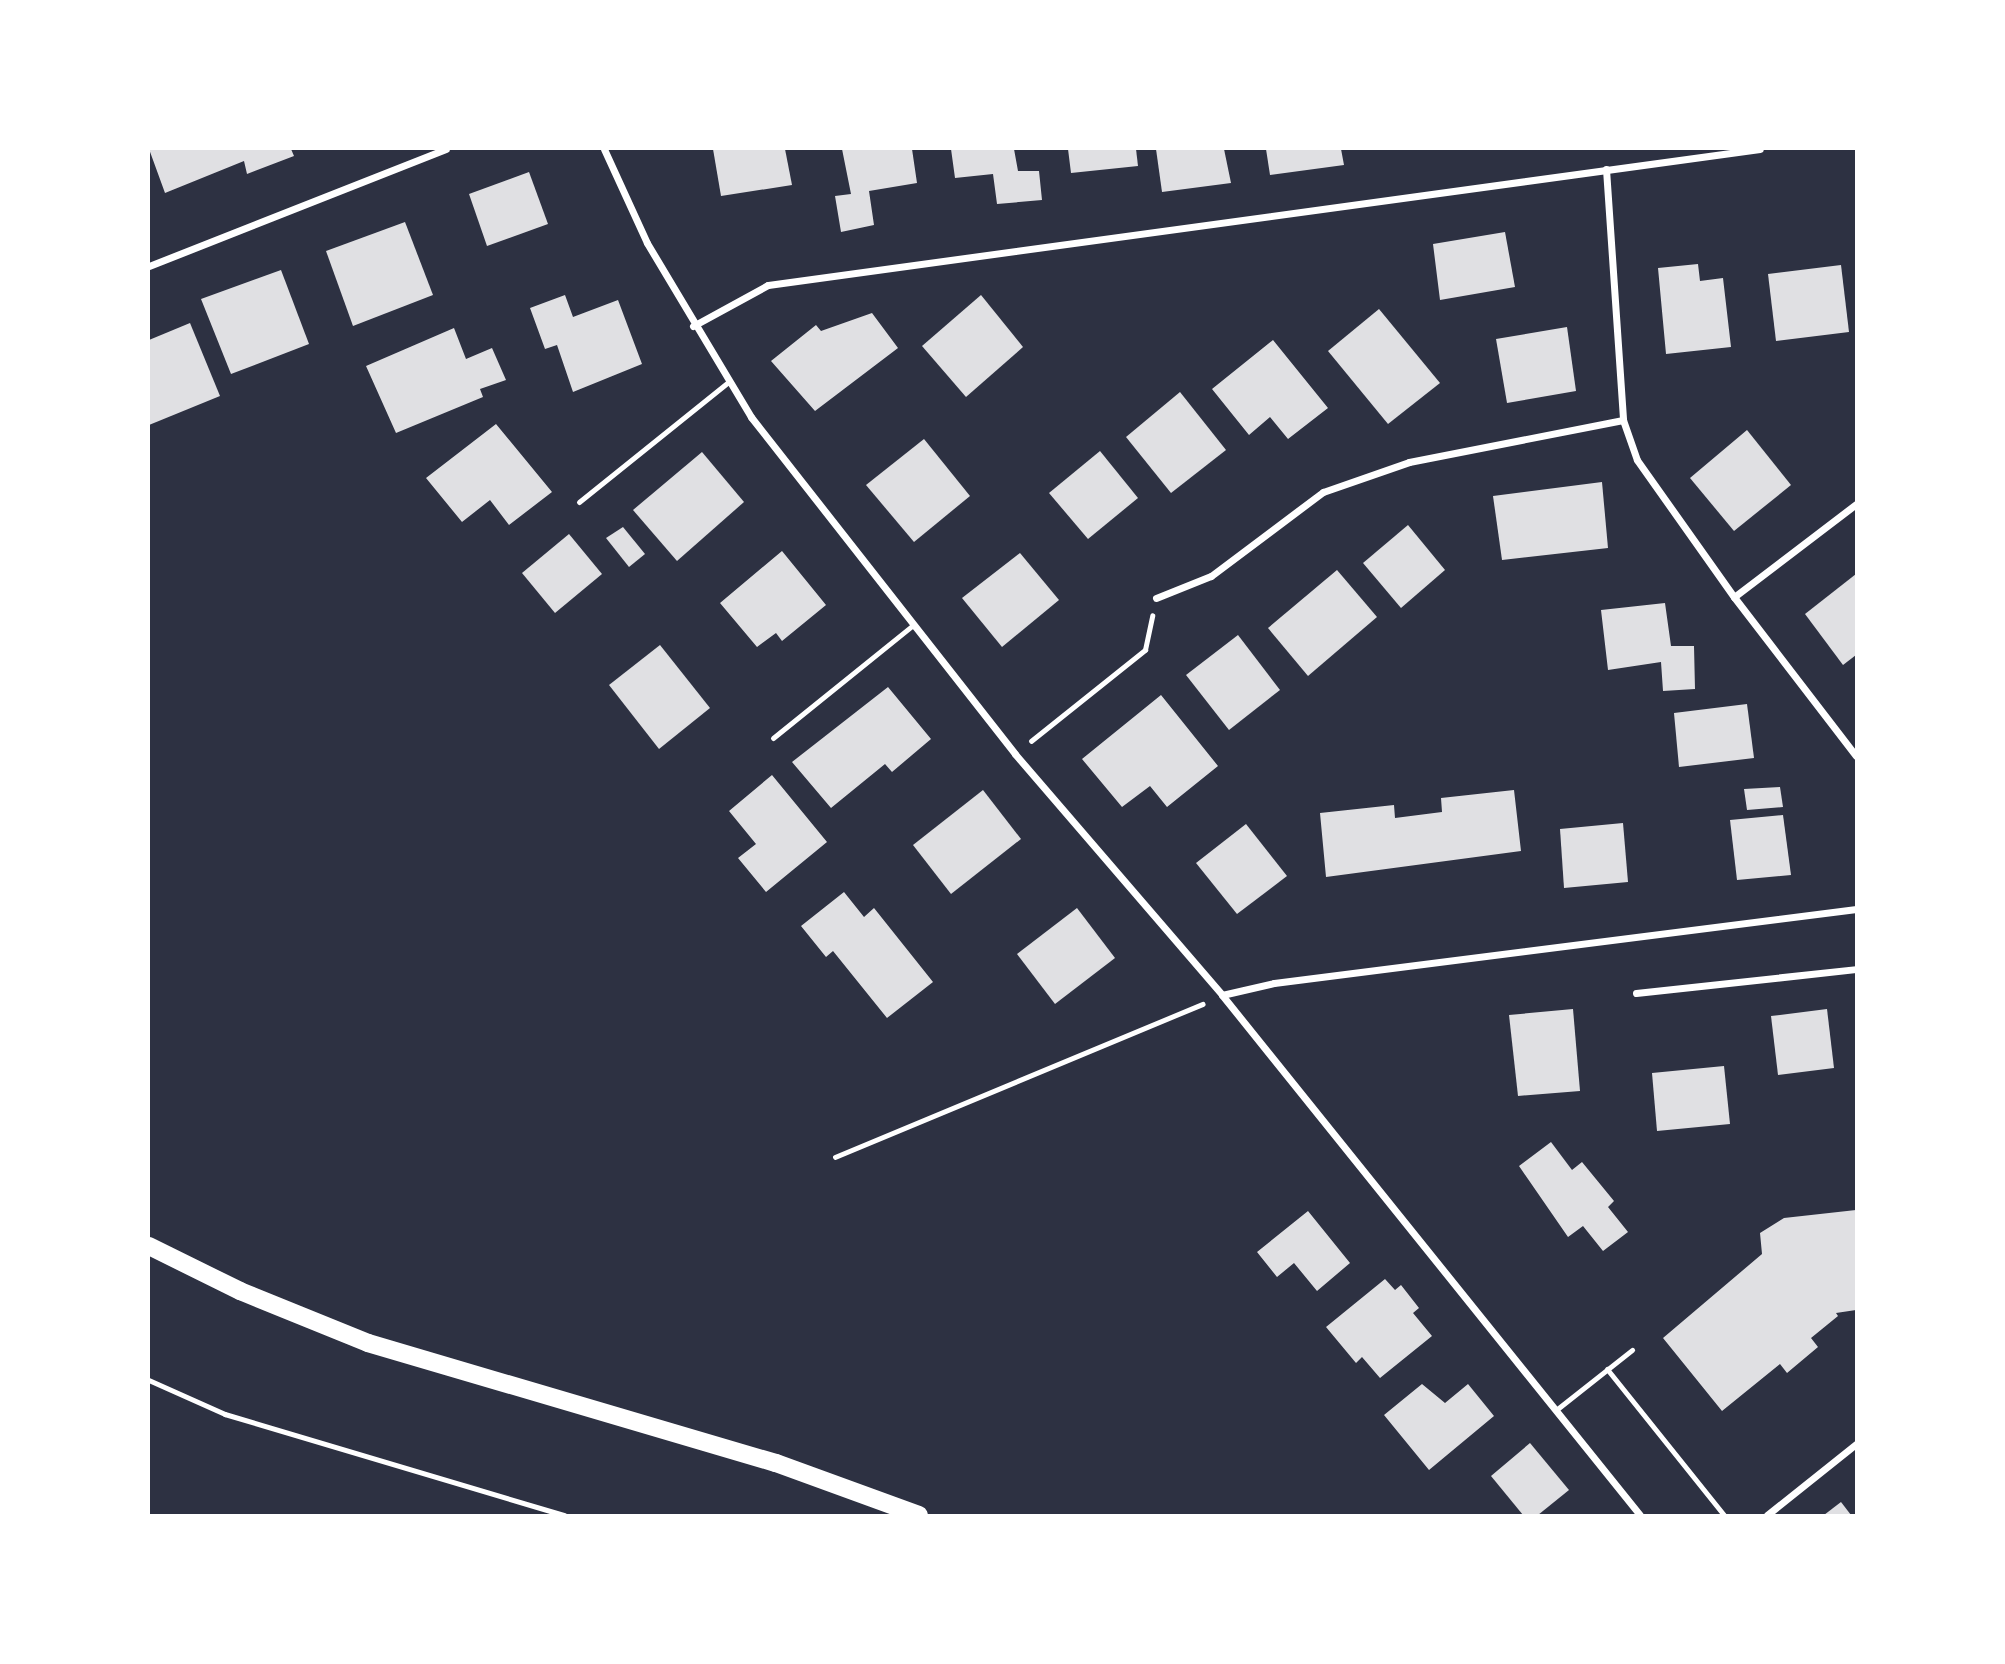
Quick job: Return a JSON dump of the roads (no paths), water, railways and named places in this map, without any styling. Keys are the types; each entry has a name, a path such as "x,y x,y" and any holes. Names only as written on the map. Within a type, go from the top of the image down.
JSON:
{"main road":[{"path":"149,1246 240,1291 368,1343 776,1463 919,1515"}],"street":[{"path":"149,266 446,149"},
{"path":"604,149 647,243 727,383 912,626 1015,754 1222,995 1640,1515"},
{"path":"693,326 768,285 1760,149"},
{"path":"1606,169 1623,420 1637,460 1734,597 1856,756"},
{"path":"1156,598 1211,576 1323,492 1409,461 1623,420"},
{"path":"1734,597 1856,504"},
{"path":"1222,995 1274,983 1856,909"},
{"path":"1636,993 1856,969"},
{"path":"1767,1515 1856,1444"}],"lane":[{"path":"579,502 727,383"},
{"path":"773,738 912,626"},
{"path":"1556,1410 1632,1349"},
{"path":"1607,1369 1724,1515"}]}
